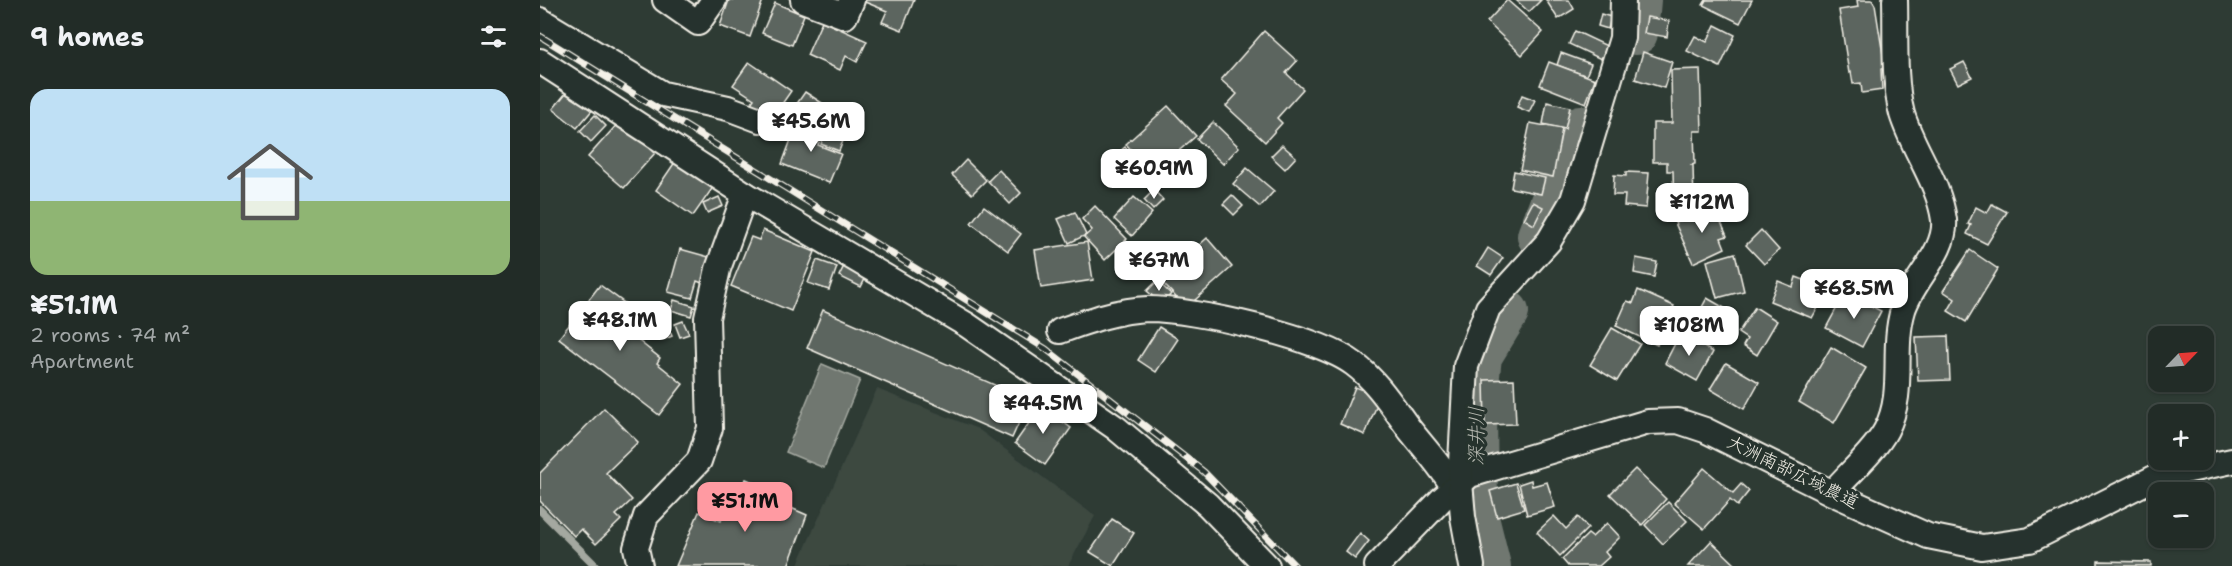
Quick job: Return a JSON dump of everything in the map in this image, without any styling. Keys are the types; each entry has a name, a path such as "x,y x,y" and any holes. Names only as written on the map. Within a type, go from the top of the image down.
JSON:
{"street":[{"path":"664,0 698,23 714,0"},
{"path":"803,0 845,16 852,0"},
{"path":"1472,566 1463,517 1467,478 1466,366 1488,308 1549,241 1573,200 1622,38 1623,0"},
{"path":"1832,493 1885,432 1896,406 1898,376 1896,337 1903,308 1914,284 1941,243 1944,223 1940,198 1902,112 1896,58 1895,0"},
{"path":"540,20 663,94 728,108 760,120"},
{"path":"540,61 575,81 745,194 967,325 1116,428 1208,505 1267,566"},
{"path":"640,566 636,548 646,516 699,461 710,428 707,318 718,268 745,194"},
{"path":"1060,331 1110,315 1148,309 1188,314 1282,334 1328,348 1355,364 1467,478"},
{"name":"大洲南部広域農道","path":"1377,566 1467,478 1648,422 1678,421 1706,430 1832,493 1928,536 1982,548 2030,540 2156,477 2232,461"}],"shaded area":[{"path":"822,364 860,380 824,468 786,452"},
{"path":"877,389 978,429 1095,516 1068,566 797,566"}],"building":[{"path":"729,0 763,0 750,37 720,26"},
{"path":"866,0 914,0 902,30 882,22 887,11 865,2"},
{"path":"1507,0 1543,32 1522,55 1487,22"},
{"path":"1516,0 1541,0 1529,12"},
{"path":"1546,0 1569,0 1574,9 1558,19"},
{"path":"1706,0 1752,0 1740,23 1703,5"},
{"path":"1857,0 1872,0 1875,5 1885,68 1881,69 1882,90 1862,93 1861,83 1853,84 1851,72 1849,73 1839,10 1858,7"},
{"path":"775,3 804,15 792,45 762,33"},
{"path":"1601,14 1611,17 1608,29 1598,26"},
{"path":"1647,17 1669,21 1667,37 1644,33"},
{"path":"822,21 867,41 857,62 846,56 840,70 807,55"},
{"path":"1715,25 1735,35 1720,67 1687,51 1695,36 1707,42"},
{"path":"1264,31 1297,61 1286,73 1303,89 1277,118 1282,123 1265,142 1226,106 1237,94 1221,80"},
{"path":"1575,31 1607,46 1601,59 1569,44"},
{"path":"1643,52 1672,62 1664,88 1635,79"},
{"path":"1561,53 1591,64 1586,76 1557,65"},
{"path":"749,62 791,91 775,114 771,111 767,118 749,106 754,99 733,85"},
{"path":"1549,62 1595,79 1586,103 1540,85"},
{"path":"1964,62 1972,77 1958,84 1950,69"},
{"path":"1700,69 1702,131 1694,131 1695,164 1690,165 1693,165 1694,206 1674,206 1673,171 1667,171 1667,162 1653,162 1653,123 1672,123 1671,70"},
{"path":"570,88 594,108 577,128 553,109"},
{"path":"805,92 822,103 812,116 796,105"},
{"path":"1522,95 1535,100 1529,112 1517,107"},
{"path":"1547,102 1570,107 1565,129 1543,124"},
{"path":"1168,106 1196,136 1152,174 1126,144"},
{"path":"595,115 606,126 591,142 580,131"},
{"path":"799,118 825,129 818,145 841,154 829,183 782,164"},
{"path":"620,121 655,153 624,188 588,157"},
{"path":"1213,122 1239,147 1223,164 1197,139"},
{"path":"1530,123 1562,129 1553,177 1520,170"},
{"path":"825,134 843,141 839,151 821,144"},
{"path":"1282,145 1296,157 1285,169 1271,156"},
{"path":"1125,147 1139,164 1125,175 1112,158"},
{"path":"677,159 714,186 693,216 656,190"},
{"path":"966,160 986,180 972,194 952,175"},
{"path":"1247,168 1274,191 1260,207 1233,184"},
{"path":"999,170 1021,193 1010,204 988,181"},
{"path":"1514,171 1545,178 1541,194 1511,188"},
{"path":"1626,172 1649,173 1646,208 1624,206 1625,195 1613,195 1614,175 1626,176"},
{"path":"1154,190 1163,200 1153,210 1144,200"},
{"path":"1232,195 1243,206 1234,215 1223,204"},
{"path":"719,197 723,206 707,213 703,204"},
{"path":"1134,197 1152,213 1132,236 1114,219"},
{"path":"1533,202 1543,207 1534,225 1524,219"},
{"path":"1992,204 2007,212 1987,244 1967,234 1971,225 1968,224 1976,207 1987,213"},
{"path":"984,206 1021,234 1008,251 971,223"},
{"path":"1095,206 1127,239 1105,260 1084,237 1092,230 1082,219"},
{"path":"1707,208 1709,214 1716,211 1727,236 1721,238 1725,248 1693,263 1675,223"},
{"path":"1075,212 1086,235 1069,243 1058,219"},
{"path":"763,230 815,252 791,311 731,286 751,237 759,240"},
{"path":"1761,230 1779,250 1764,264 1746,245"},
{"path":"1207,238 1232,267 1186,308 1160,280"},
{"path":"1087,242 1093,280 1041,288 1035,250"},
{"path":"1488,248 1503,258 1491,275 1477,266"},
{"path":"680,249 709,257 702,283 697,281 692,298 668,292"},
{"path":"1970,250 1998,269 1966,322 1948,311 1955,299 1943,291"},
{"path":"1735,253 1744,291 1717,298 1707,261"},
{"path":"1636,258 1657,262 1654,277 1634,273"},
{"path":"817,260 837,267 829,290 808,283"},
{"path":"845,264 867,275 861,287 839,276"},
{"path":"1796,277 1828,289 1812,318 1770,301 1778,281 1793,287"},
{"path":"1157,281 1171,294 1162,304 1147,291"},
{"path":"600,285 627,305 614,321 660,358 657,363 683,384 659,415 559,338"},
{"path":"1638,290 1674,306 1657,345 1616,326 1627,301 1633,303"},
{"path":"1845,293 1881,311 1862,347 1826,328"},
{"path":"1707,298 1735,314 1718,345 1690,329"},
{"path":"674,300 694,306 691,316 671,310"},
{"path":"1755,307 1777,321 1757,355 1743,346 1747,339 1738,333"},
{"path":"823,310 1029,400 1012,438 807,348"},
{"path":"683,321 689,334 680,337 675,324"},
{"path":"667,324 672,336 665,339 660,327"},
{"path":"1159,327 1178,339 1156,372 1138,360"},
{"path":"1612,328 1640,344 1617,381 1590,365"},
{"path":"1680,334 1713,352 1697,381 1665,363"},
{"path":"1948,336 1950,380 1918,381 1916,337"},
{"path":"1831,347 1866,368 1834,423 1799,402"},
{"path":"1726,363 1759,382 1744,409 1710,389"},
{"path":"1514,379 1516,424 1485,425 1484,380"},
{"path":"1355,387 1380,397 1365,435 1340,424"},
{"path":"1041,406 1071,428 1045,465 1015,443"},
{"path":"604,408 638,442 606,473 632,500 616,515 621,520 596,544 581,529 574,536 540,501 540,473"},
{"path":"1704,468 1733,493 1741,484 1749,491 1737,506 1730,500 1704,529 1674,503"},
{"path":"1635,469 1666,499 1642,525 1610,494"},
{"path":"746,479 772,490 768,498 807,515 788,566 676,566 699,512 721,521 731,498 737,501"},
{"path":"1531,480 1532,486 1547,482 1555,507 1527,515 1519,484"},
{"path":"1516,483 1524,509 1497,517 1490,491"},
{"path":"1668,502 1687,521 1663,544 1645,525"},
{"path":"1554,516 1566,529 1578,517 1588,528 1560,556 1537,532"},
{"path":"1112,519 1134,533 1113,566 1090,552"},
{"path":"1607,523 1620,537 1605,552 1609,557 1599,566 1568,566 1562,559 1588,534 1592,537"},
{"path":"1360,533 1369,541 1355,559 1346,552"},
{"path":"1711,541 1737,566 1688,566"},
{"path":"2098,561 2151,562 2151,566 2098,566"}],"waterway":[{"name":"深井川","path":"1636,33 1639,0"},
{"name":"深井川","path":"1539,236 1581,127"},
{"name":"深井川","path":"1489,566 1476,514 1475,404 1480,356 1507,312"},
{"path":"540,510 596,566"}],"railway":[{"path":"540,36 1046,349 1204,472 1295,566"}]}
